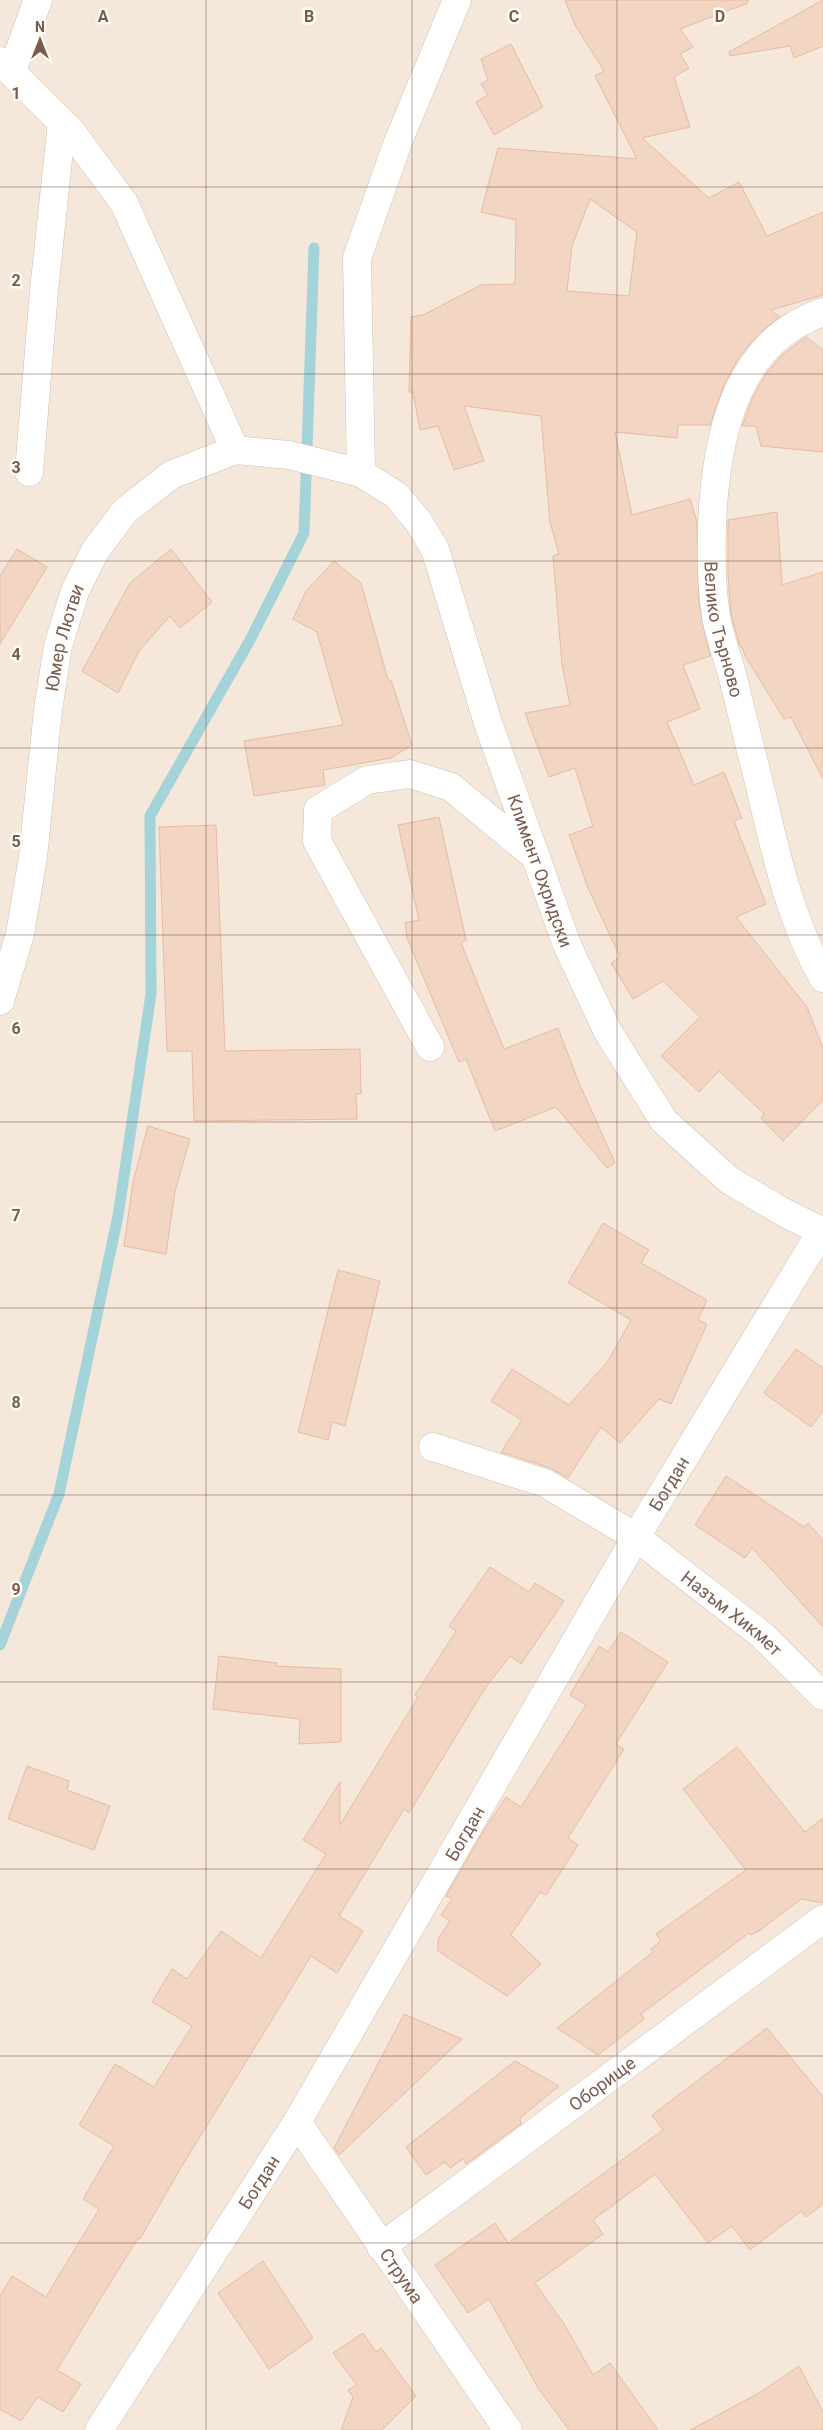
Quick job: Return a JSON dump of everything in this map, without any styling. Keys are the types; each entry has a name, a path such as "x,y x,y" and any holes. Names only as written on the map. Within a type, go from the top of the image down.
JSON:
{"street":[{"path":"38,0 6,66 62,122 124,203 235,450"},
{"path":"361,473 357,258 398,142 457,0"},
{"path":"29,472 44,291 62,122"},
{"name":"Велико Търново","path":"823,312 808,317 778,337 751,367 728,414 716,468 711,544 716,616 788,899 806,947 823,978"},
{"name":"Юмер Лютви","path":"0,1001 20,934 33,857 48,710 57,655 76,591 95,551 125,511 171,476 235,450 289,455 332,465"},
{"name":"Климент Охридски","path":"332,465 361,473 396,495 418,521 435,549 488,723 567,945 608,1032 664,1121 729,1180 822,1232"},
{"path":"430,1047 317,841 318,810 367,780 410,774 451,787 536,857"},
{"name":"Богдан","path":"99,2430 297,2122 636,1537 822,1232"},
{"name":"Назъм Хикмет","path":"433,1447 545,1483 636,1537 762,1635 823,1696"},
{"name":"Оборище","path":"381,2247 820,1927"},
{"name":"Струма","path":"297,2122 508,2430"}],"shaded area":[{"path":"0,0 823,0 823,2430 0,2430"}],"building":[{"path":"565,0 748,0 748,3 680,29 693,47 680,54 689,68 674,77 690,127 642,138 709,198 739,182 767,236 823,212 823,295 771,310 780,317 759,333 739,357 724,385 710,425 678,425 677,438 615,432 632,515 690,499 697,522 699,605 710,656 683,665 700,709 667,722 694,785 724,772 742,818 734,821 766,904 736,917 807,1007 823,1049 823,1100 783,1141 761,1118 764,1114 719,1071 699,1092 661,1056 700,1017 663,981 633,999 611,963 620,957 588,888 569,835 593,826 575,768 549,777 525,713 570,705 562,664 553,556 559,554 550,522 541,416 464,406 484,461 454,470 438,426 420,430 413,392 409,392 411,317 423,315 481,285 515,284 516,220 481,212 498,148 637,159 595,76 604,71 575,25","holes":["590,199 637,232 629,296 567,291 572,246"]},
{"path":"823,0 823,46 794,58 790,46 730,56 729,52"},
{"path":"511,44 543,107 494,135 476,102 488,95 481,84 488,80 481,59"},
{"path":"806,337 823,350 823,452 761,446 756,426 742,426 753,397 766,374 782,355"},
{"path":"777,512 782,585 823,572 823,779 791,717 784,719 745,656 742,647 740,647 731,614 728,574 728,520"},
{"path":"17,549 47,567 0,644 0,576"},
{"path":"171,549 212,602 180,628 170,616 139,651 118,693 82,671 130,583"},
{"path":"334,561 361,583 388,680 391,680 412,745 391,758 323,770 325,785 254,796 244,741 343,725 317,632 293,619 306,591"},
{"path":"439,817 466,940 461,943 504,1049 558,1028 577,1078 615,1163 607,1168 556,1107 495,1131 466,1059 459,1062 407,938 405,923 419,920 398,825"},
{"path":"216,825 225,1051 360,1049 361,1094 356,1094 357,1119 194,1121 192,1051 167,1051 159,827"},
{"path":"148,1126 190,1139 175,1191 166,1254 124,1246 133,1182"},
{"path":"603,1223 649,1250 641,1263 707,1300 698,1320 707,1324 671,1404 659,1399 620,1443 601,1427 568,1478 550,1468 501,1452 522,1420 491,1401 512,1369 569,1405 608,1361 631,1320 568,1283"},
{"path":"338,1270 380,1281 345,1426 332,1422 328,1440 298,1432"},
{"path":"796,1349 823,1368 823,1411 811,1427 764,1393"},
{"path":"726,1476 804,1527 808,1523 823,1540 823,1627 752,1548 745,1558 695,1525"},
{"path":"490,1567 529,1592 535,1583 564,1601 521,1664 510,1656 486,1687 409,1813 404,1809 339,1916 363,1931 337,1973 311,1956 179,2171 140,2239 138,2238 57,2370 81,2384 63,2412 38,2397 21,2421 0,2409 0,2296 12,2276 46,2297 99,2209 83,2199 114,2146 79,2125 115,2064 154,2087 192,2026 152,2002 172,1969 187,1979 221,1931 261,1958 326,1854 303,1840 340,1782 340,1825 418,1697 415,1695 456,1631 449,1626"},
{"path":"621,1632 668,1662 616,1744 624,1749 568,1838 578,1845 546,1895 540,1892 511,1935 541,1964 507,1996 438,1951 438,1939 450,1921 441,1915 452,1899 446,1896 483,1832 506,1797 521,1807 586,1705 570,1695 599,1646 608,1652"},
{"path":"219,1656 277,1663 276,1666 341,1669 341,1742 299,1744 300,1719 213,1709"},
{"path":"737,1747 805,1832 823,1818 823,1903 801,1899 759,1931 751,1935 749,1933 641,2014 644,2019 598,2055 557,2028 653,1952 651,1949 661,1941 656,1934 746,1870 683,1789"},
{"path":"27,1766 69,1781 67,1790 110,1806 94,1850 8,1819"},
{"path":"404,2014 462,2039 339,2155 334,2148"},
{"path":"767,2028 823,2097 823,2204 806,2217 801,2211 750,2250 732,2226 708,2243 655,2174 593,2220 603,2234 535,2283 564,2324 593,2375 610,2363 658,2430 569,2430 538,2388 489,2299 468,2313 435,2265 495,2223 508,2243 663,2130 652,2115"},
{"path":"515,2061 559,2086 520,2118 521,2124 466,2164 463,2159 450,2168 445,2162 426,2175 406,2147"},
{"path":"263,2261 313,2338 269,2369 218,2293"},
{"path":"363,2333 376,2352 381,2348 416,2396 382,2430 341,2430 353,2397 348,2390 357,2385 333,2353"},
{"path":"799,2366 823,2412 823,2430 690,2430 759,2393"}],"waterway":[{"path":"0,1645 59,1494 118,1216 151,994 150,816 250,640 304,533 314,248"}]}
